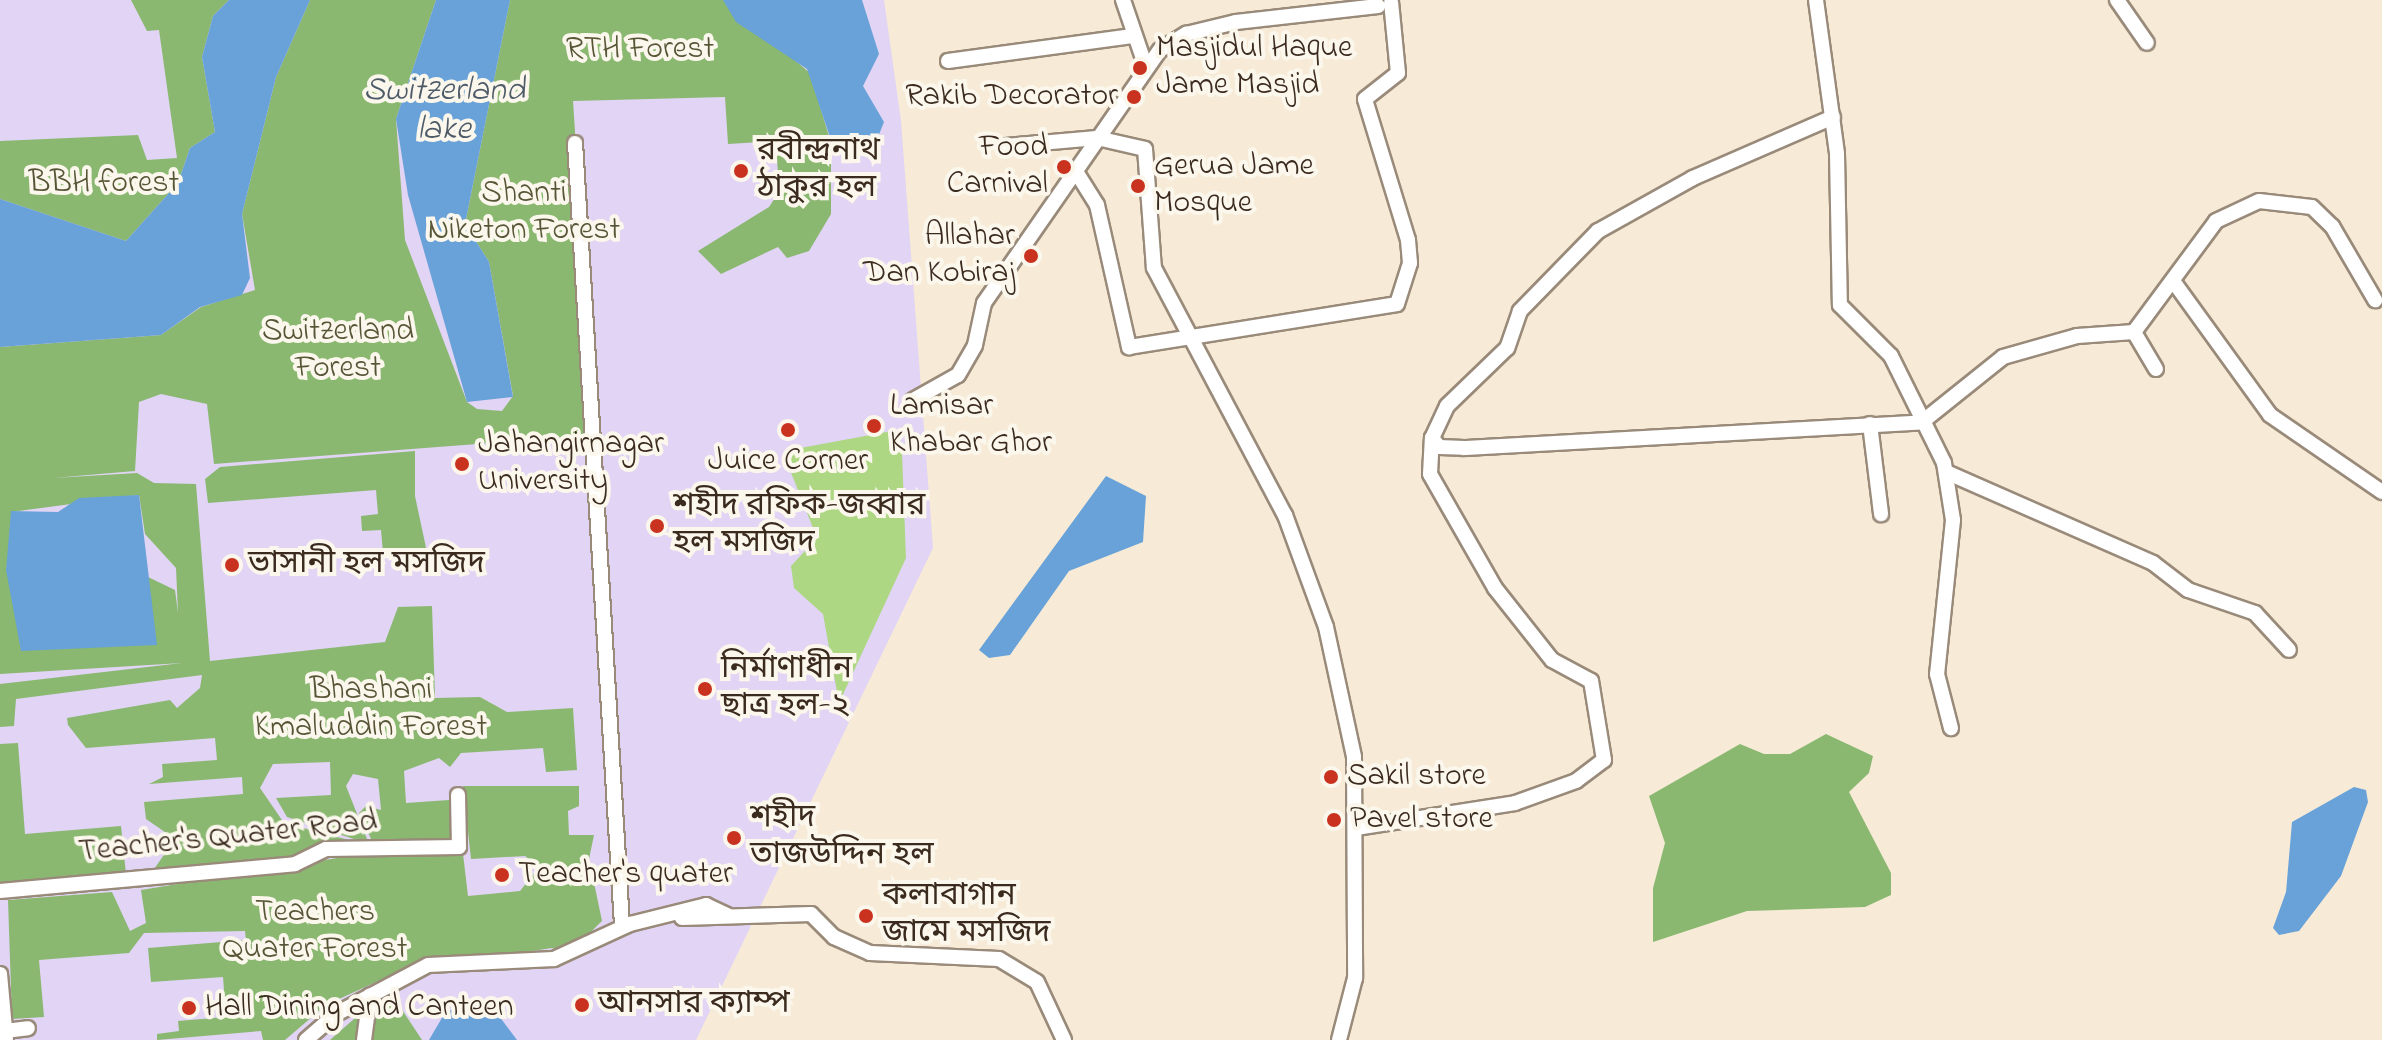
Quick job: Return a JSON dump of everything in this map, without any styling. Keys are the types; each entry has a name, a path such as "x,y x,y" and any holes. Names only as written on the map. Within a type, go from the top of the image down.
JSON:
{"street":[{"path":"1123,0 1146,67"},
{"path":"1816,0 1833,117 1840,305 1891,356 1946,472 1953,520 1937,674 1951,728"},
{"path":"2117,0 2147,43"},
{"path":"913,400 958,375 975,345 984,303 1075,170 1146,67 1186,34 1384,2 1398,73 1365,99 1408,240 1410,263 1397,304 1129,347 1097,205 1075,170"},
{"path":"948,61 1134,36"},
{"path":"1356,828 1515,803 1576,781 1604,760 1591,681 1552,660 1495,588 1430,474 1432,438 1447,406 1507,348 1520,311 1598,231 1719,165 1833,117"},
{"path":"1006,146 1097,138 1145,149 1154,268 1285,515 1326,627 1354,757 1355,978 1339,1040"},
{"path":"575,143 622,926"},
{"path":"1432,438 1439,447 1464,448 1922,422 1973,377 2030,344 2134,332 2176,285 2185,254 2216,221 2259,201 2293,200 2332,226 2375,300"},
{"path":"2176,285 2270,415 2382,492"},
{"path":"2134,332 2156,369"},
{"path":"1870,424 1881,514"},
{"path":"1946,472 2153,563 2188,590 2255,613 2289,650"},
{"name":"Teacher's Quater Road","path":"0,891 295,864 326,849 459,847 458,795"},
{"path":"306,1040 370,995 428,965 554,959 622,926 727,915 811,914 834,937 870,953 975,956 1018,965 1037,982 1064,1040"},
{"path":"0,974 6,1036 28,1028"},
{"path":"364,1040 370,995"}],"shaded area":[{"name":"Jahangirnagar University","path":"0,0 884,0 901,121 933,548 696,1040 0,1040"}],"green space":[{"name":"BBH forest","path":"131,0 229,0 213,16 202,57 215,132 190,148 178,183 126,241 0,199 0,141 138,135 147,160 177,158 159,30 147,31"},
{"path":"310,0 436,0 396,119 405,240 467,402 477,409 502,411 513,396 489,262 465,224 510,0 723,0 810,73 831,143 831,214 809,251 787,258 778,247 721,274 698,251 769,207 779,192 776,141 728,144 725,97 573,101 595,435 214,464 207,404 161,394 139,402 135,471 53,478 137,473 154,483 196,484 210,661 385,642 398,607 432,606 435,698 480,697 507,712 573,708 577,770 546,772 543,748 461,753 450,767 439,758 404,771 406,803 449,800 451,838 373,843 359,813 366,806 381,810 378,779 353,774 346,786 369,844 287,817 276,798 331,795 330,762 273,764 260,788 284,823 364,844 294,859 152,872 175,839 146,819 144,802 243,794 242,777 149,784 163,777 162,764 217,760 215,738 86,748 68,725 67,718 170,700 177,708 200,688 202,675 16,699 14,726 0,727 0,684 182,663 0,674 0,347 161,335 201,307 255,290 242,214 276,77","holes":["139,495 145,534 176,568 178,613 175,590 148,577 156,645 11,512"]},
{"path":"892,431 902,453 906,558 839,703 823,614 794,588 791,566 817,538 788,465 795,449"},
{"path":"415,451 415,496 428,557 392,557 383,552 381,530 362,531 361,516 378,514 376,490 208,503 205,479 220,467"},
{"path":"1826,734 1873,756 1869,773 1849,792 1891,873 1891,895 1865,907 1747,911 1653,942 1653,888 1665,843 1649,796 1740,744 1764,754 1790,754"},
{"path":"18,743 25,834 121,826 126,874 0,886 0,744"},
{"name":"Teachers Quater Forest","path":"463,786 579,786 579,806 568,811 569,835 594,835 589,859 602,921 568,954 552,948 400,971 326,1005 285,1040 263,1040 261,1031 157,1040 157,1034 179,1031 178,1021 226,1017 223,977 151,982 148,948 246,940 245,931 144,933 129,953 39,960 44,1017 12,1019 8,900 112,892 130,931 146,923 141,890 337,858 463,854 468,896 520,891 539,867 525,856 471,859"},
{"path":"378,998 395,999 422,1040 330,1040"}],"water":[{"name":"Switzerland lake","path":"229,0 310,0 276,77 242,214 250,278 242,295 200,307 161,335 0,347 0,199 126,241 178,183 190,148 215,132 202,57 213,16"},
{"name":"Switzerland lake","path":"436,0 510,0 465,224 489,262 513,397 467,402 408,195 396,119"},
{"path":"723,0 862,0 879,54 863,86 884,122 878,137 856,149 833,146 807,69 736,22"},
{"path":"1106,476 1146,496 1143,542 1069,571 1010,655 989,658 979,650"},
{"path":"139,495 157,645 21,651 6,570 11,511 58,512 79,498"},
{"path":"2354,787 2366,790 2368,802 2341,876 2299,931 2279,935 2273,928 2286,892 2292,822"},
{"path":"490,1004 517,1040 429,1040 446,1011"}],"place":[{"name":"Masjidul Haque Jame Masjid","path":"1140,68"},
{"name":"Rakib Decorator","path":"1134,97"},
{"name":"Food Carnival","path":"1064,167"},
{"name":"রবীন্দ্রনাথ ঠাকুর হল","path":"741,171"},
{"name":"Gerua Jame Mosque","path":"1138,186"},
{"name":"Allahar Dan Kobiraj","path":"1031,256"},
{"name":"Lamisar Khabar Ghor","path":"874,426"},
{"name":"Juice Corner","path":"788,430"},
{"name":"Jahangirnagar University","path":"462,464"},
{"name":"শহীদ রফিক-জব্বার হল মসজিদ","path":"657,526"},
{"name":"ভাসানী হল মসজিদ","path":"232,565"},
{"name":"নির্মাণাধীন ছাত্র হল-২","path":"705,689"},
{"name":"Sakil store","path":"1331,777"},
{"name":"Pavel store","path":"1334,820"},
{"name":"শহীদ তাজউদ্দিন হল","path":"734,838"},
{"name":"Teacher's quater","path":"502,875"},
{"name":"কলাবাগান জামে মসজিদ","path":"866,916"},
{"name":"আনসার ক্যাম্প","path":"582,1005"},
{"name":"Hall Dining and Canteen","path":"189,1008"}],"park label":[{"name":"RTH Forest","path":"640,50"},
{"name":"Shanti Niketon Forest","path":"524,214"},
{"name":"Switzerland Forest","path":"338,352"},
{"name":"Bhashani Kmaluddin Forest","path":"371,710"}]}
